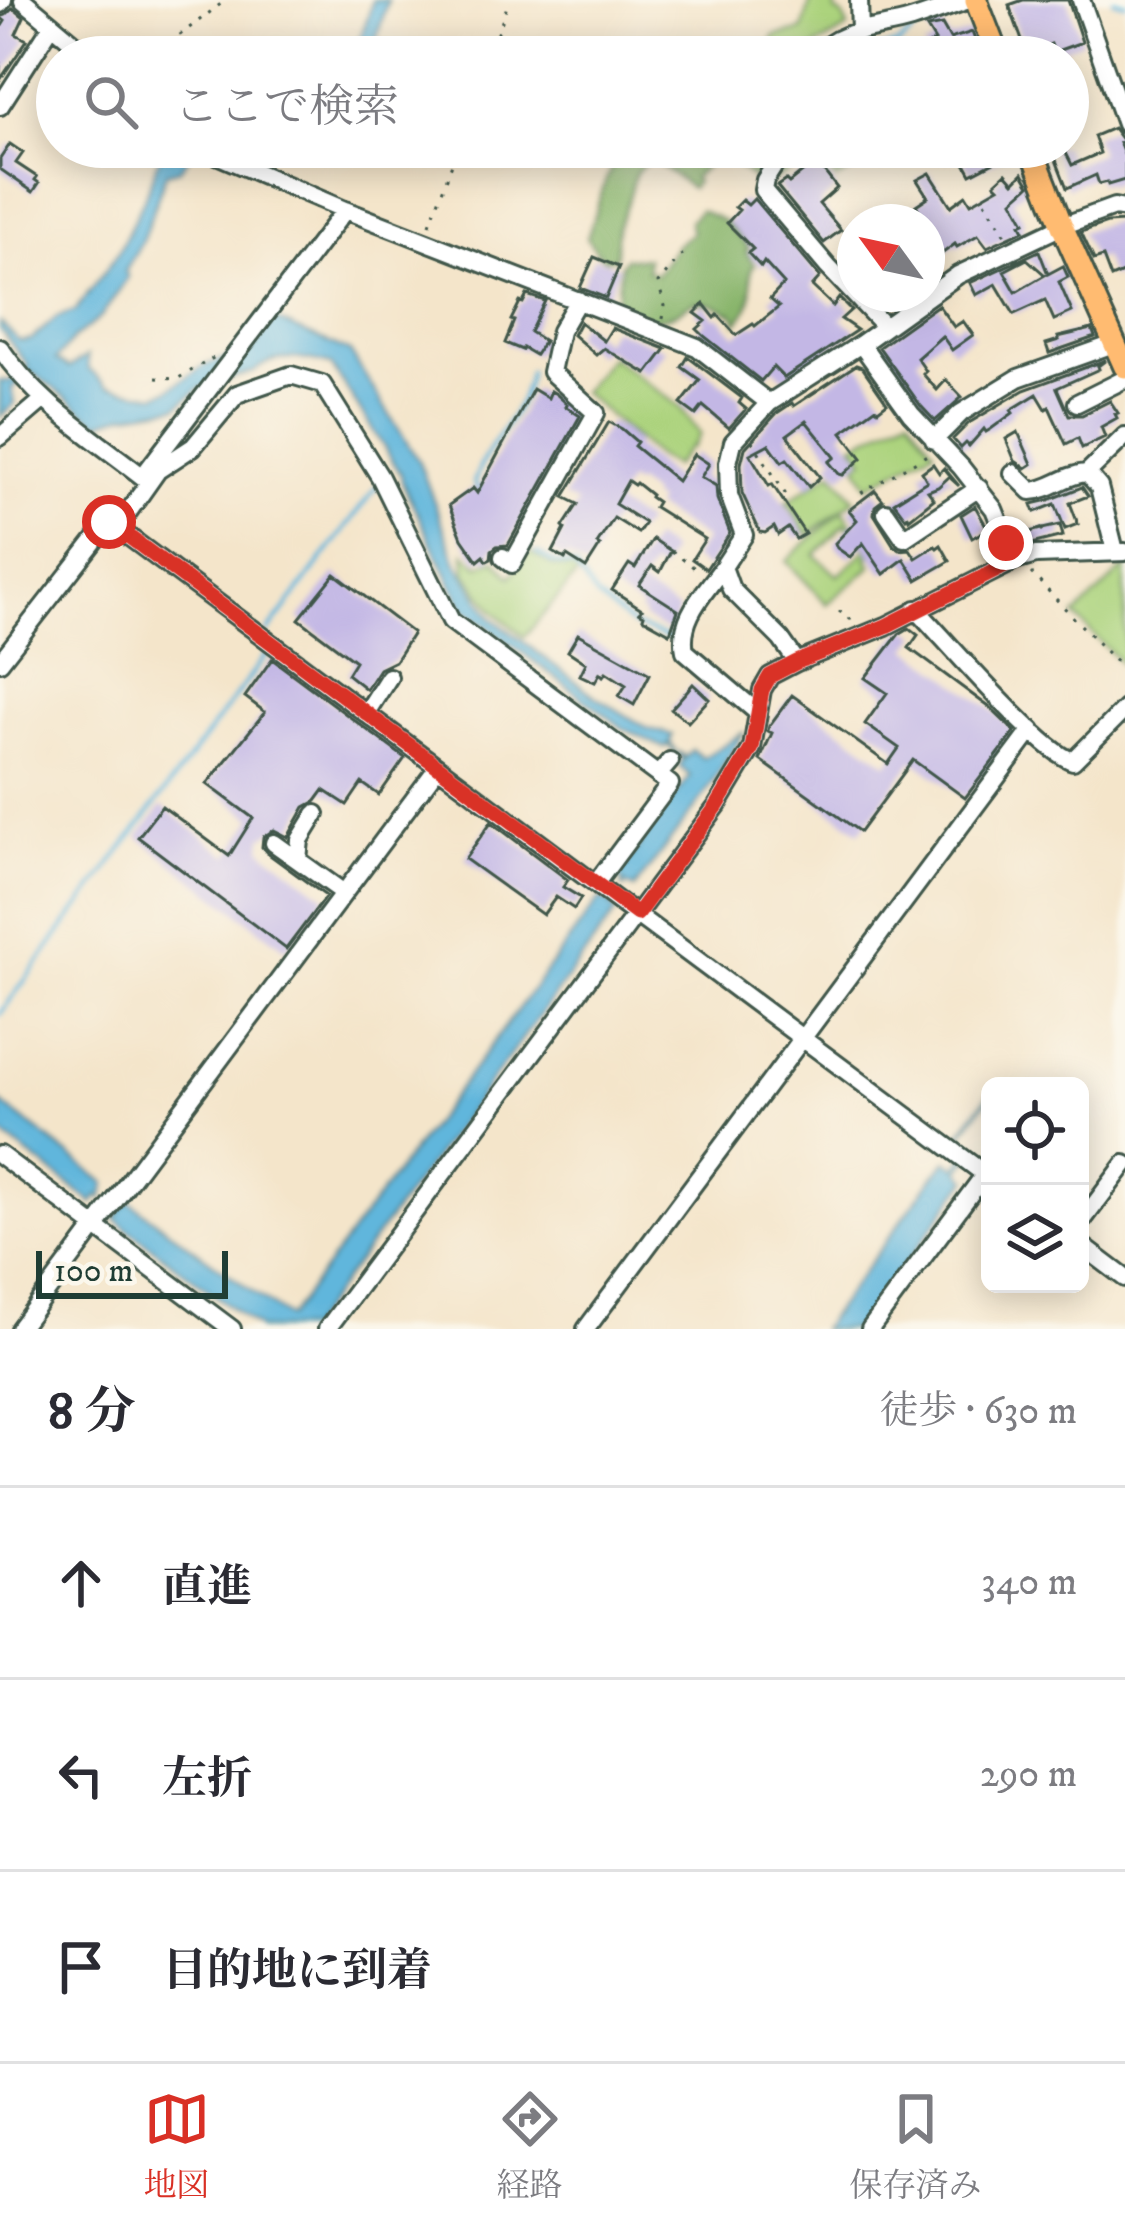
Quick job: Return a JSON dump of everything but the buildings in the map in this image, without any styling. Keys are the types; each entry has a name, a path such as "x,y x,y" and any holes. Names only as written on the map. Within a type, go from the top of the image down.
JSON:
{"main road":[{"path":"976,0 990,36"},
{"path":"1039,168 1118,350"}],"street":[{"path":"23,0 65,36"},
{"path":"859,0 860,32"},
{"path":"1081,0 1125,124"},
{"path":"848,36 966,1"},
{"path":"45,36 52,25"},
{"path":"0,106 36,50"},
{"path":"247,168 697,347 769,404"},
{"path":"773,168 763,190 885,327"},
{"path":"758,712 685,651 682,636 685,622 744,535 729,494 733,442 769,404 958,275 1062,226 1121,206"},
{"path":"113,525 142,477 345,209"},
{"path":"503,557 512,564 596,413 551,372 560,331 578,300"},
{"path":"861,344 911,414 979,488 1017,560"},
{"path":"0,348 43,400 142,477"},
{"path":"937,443 962,413 1018,378 1118,350"},
{"path":"0,662 158,470 193,447 237,394 291,375 322,384 380,477 452,620 664,768 670,784 596,883"},
{"path":"1077,403 1125,379"},
{"path":"0,437 43,400"},
{"path":"1013,473 1031,491 1039,491 1070,475 1087,473 1125,436"},
{"path":"327,1329 717,806 752,748 762,690 770,676 886,626 1017,560 1120,552 1099,487 1087,473"},
{"path":"886,512 904,538 979,488"},
{"path":"113,525 981,1171"},
{"path":"718,574 797,662"},
{"path":"916,609 1065,759 1072,760 1125,710"},
{"path":"366,713 388,677"},
{"path":"586,1329 1032,730"},
{"path":"19,1329 438,766"},
{"path":"298,860 300,840 316,814"},
{"path":"274,843 344,893"},
{"path":"0,1155 98,1222 232,1329"},
{"path":"1089,1212 1125,1164"},
{"path":"871,1329 981,1185"},
{"path":"1089,1251 1125,1278"}],"path":[{"path":"179,36 226,0"},
{"path":"497,36 509,0"},
{"path":"424,240 450,168"},
{"path":"985,201 1012,248"},
{"path":"655,330 665,306 658,283 688,248"},
{"path":"156,378 177,379 201,363 235,352"},
{"path":"744,430 787,495"},
{"path":"861,493 937,443"},
{"path":"672,551 718,574"},
{"path":"1017,560 1125,671"},
{"path":"838,611 863,633"}],"green space":[{"path":"811,0 837,0 835,11 848,28 834,36 774,36 802,31"},
{"path":"612,168 641,168 617,228 615,258 605,259 587,238"},
{"path":"664,168 704,168 693,178 696,182 691,188"},
{"path":"740,168 766,168 754,180"},
{"path":"779,168 795,168 789,172 773,180"},
{"path":"825,168 859,168 836,180"},
{"path":"700,210 724,221 749,248 746,252 754,265 751,298 737,323 735,315 702,302 656,319 635,316 616,304 625,258 647,258 647,270 656,274 677,244 692,233 689,221"},
{"path":"610,356 679,406 700,434 674,466 657,457 582,392"},
{"path":"909,415 934,449 868,486 857,465 865,459 854,444"},
{"path":"832,471 855,499 808,535 787,502"},
{"path":"843,510 866,547 845,524 815,555 838,576 867,549 872,566 827,604 786,561"},
{"path":"529,551 552,566 574,569 578,574 524,637 495,612 466,573 465,553 480,566 495,559 511,577"},
{"path":"1125,567 1125,667 1075,616"}],"water":[{"path":"372,0 388,0 377,36 361,36"},
{"path":"155,168 181,168 166,173 143,239 125,272 128,277 101,317 56,360 69,368 87,356 88,369 108,386 156,395 203,366 253,348 273,319 350,352 419,462 457,563 492,618 592,694 647,728 672,735 672,754 668,745 664,748 623,728 464,609 401,474 331,365 291,358 272,361 254,372 200,388 178,406 99,423 32,372 12,388 15,403 0,417 0,381 10,381 29,367 0,329 0,322 22,341 32,339 57,317 75,311 118,253"},
{"path":"744,732 704,796 634,889 621,886 624,882 617,877 690,776 679,766 684,759 677,754 686,757 692,750 703,758"},
{"path":"600,899 617,911 307,1329 259,1329 115,1219 119,1206 129,1201 288,1318"},
{"path":"0,1102 106,1183 102,1199 98,1196 93,1203 0,1133"},
{"path":"981,1104 958,1140 981,1157 981,1163 971,1156 960,1170 968,1179 857,1329 821,1329 946,1160 957,1167 968,1152 954,1141"}],"waterway":[{"path":"1114,0 1125,3"},
{"path":"932,21 968,14"},
{"path":"909,36 922,25"},
{"path":"481,493 474,483 478,471 521,399 529,371"},
{"path":"268,632 377,486"},
{"path":"537,553 553,563 575,567 596,597 634,626 674,640"},
{"path":"0,1014 269,651"}],"route":[{"path":"109,522 637,914 717,806 752,748 762,690 770,676 886,626 1015,561 1006,543"}]}
